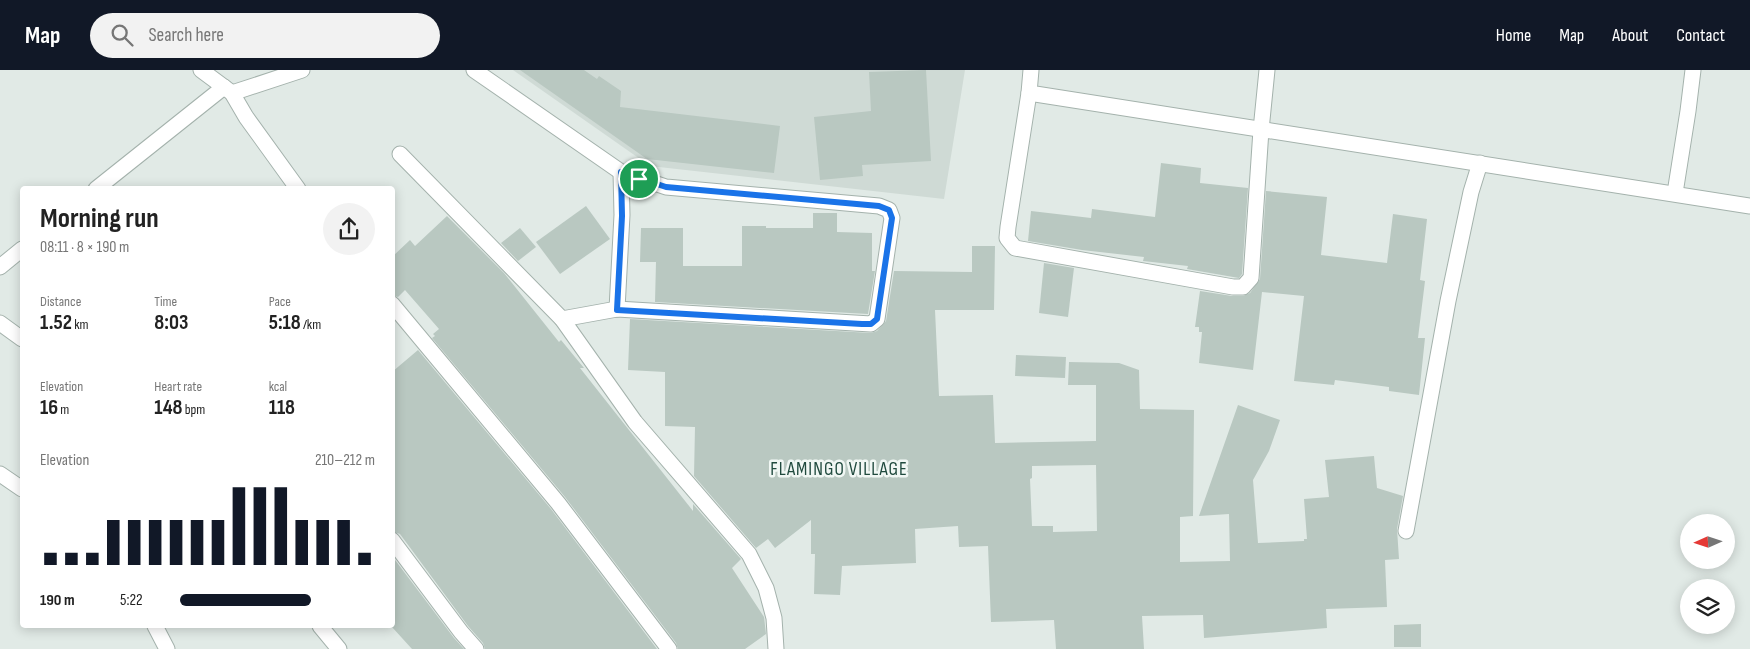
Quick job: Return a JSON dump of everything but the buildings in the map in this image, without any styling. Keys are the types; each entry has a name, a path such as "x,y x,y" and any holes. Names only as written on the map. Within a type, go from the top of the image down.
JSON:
{"street":[{"path":"201,70 228,90 296,186"},
{"path":"113,183 228,90 302,70"},
{"path":"474,70 621,172 666,187 879,206 889,210 892,218 877,319 871,324 617,310 562,319"},
{"path":"1031,70 1007,238 1015,248 1233,287 1243,287 1252,278 1261,130 1267,70"},
{"path":"1674,193 1693,70"},
{"path":"1028,93 1750,206"},
{"path":"400,154 562,319 635,422 749,554 766,588 774,618 776,649"},
{"path":"1406,531 1446,309 1471,192 1480,163"},
{"path":"617,310 622,216 621,172"},
{"path":"0,267 20,251"},
{"path":"395,308 558,503 669,649"},
{"path":"0,323 20,338"},
{"path":"0,474 20,488"},
{"path":"395,544 476,649"},
{"path":"156,628 167,649"},
{"path":"322,628 340,649"}],"shaded area":[{"path":"513,70 965,70 944,199 650,166"}],"district":[{"name":"FLAMINGO VILLAGE","path":"839,468"}],"route":[{"path":"621,172 639,179 666,187 879,206 889,210 892,218 877,319 871,324 862,324 696,313 617,310 622,216 621,172"}]}
